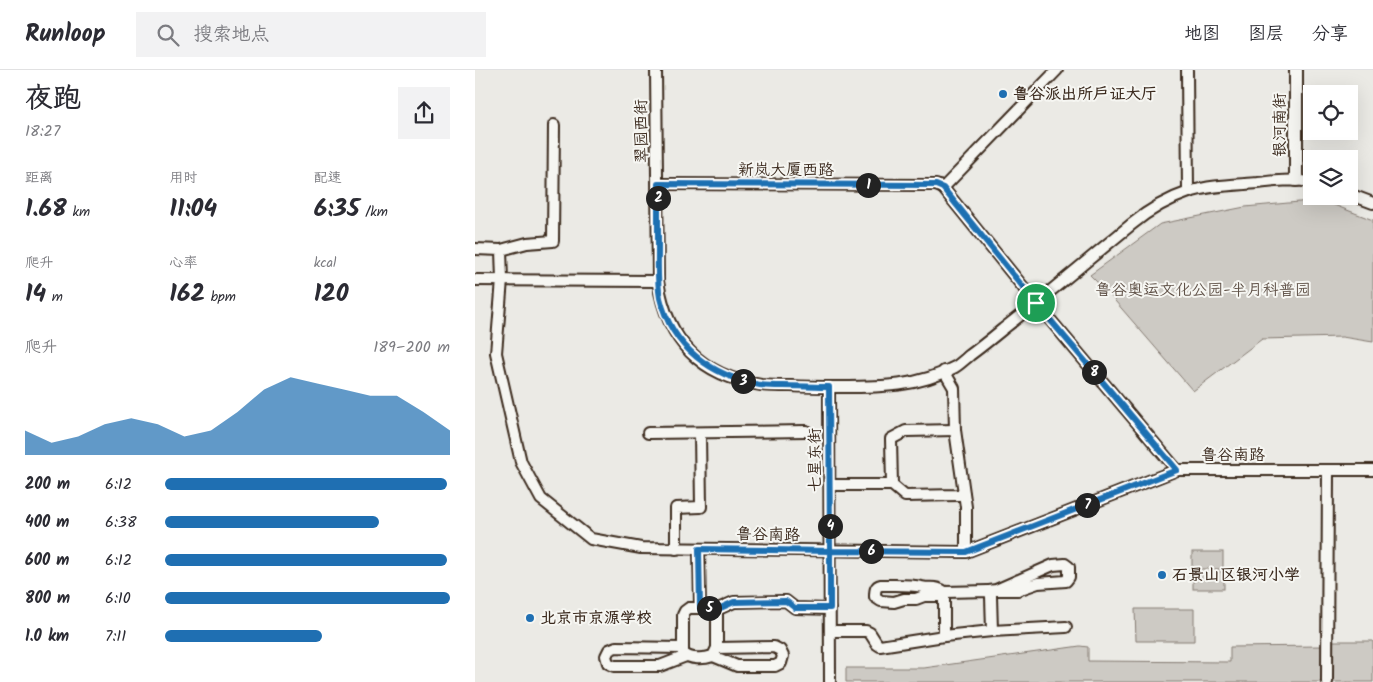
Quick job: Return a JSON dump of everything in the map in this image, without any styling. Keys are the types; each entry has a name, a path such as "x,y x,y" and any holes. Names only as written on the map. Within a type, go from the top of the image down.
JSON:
{"main road":[{"name":"银河南街","path":"1288,70 1292,180"},
{"name":"银河南街","path":"1292,180 1296,70"}],"street":[{"name":"翠园西街","path":"656,70 658,281"},
{"path":"1057,70 943,188 1036,303 1177,470"},
{"path":"1187,70 1189,192"},
{"path":"475,249 501,250 527,243 553,241 554,125"},
{"path":"475,280 658,281 660,299 675,334 700,361 718,372 737,380 763,385 877,387 902,385 928,379 956,366 1147,212 1161,204 1189,192 1216,187 1292,180 1303,181"},
{"name":"新岚大厦西路","path":"658,184 936,185 943,188"},
{"path":"1358,197 1373,203"},
{"name":"鲁谷南路","path":"501,250 502,280 495,353 521,462 541,499 591,539 641,548 966,552 1177,470 1373,470"},
{"path":"944,371 954,388 955,430 966,507 966,552"},
{"name":"七星东街","path":"829,387 830,682"},
{"path":"892,485 891,438 906,431 955,430"},
{"path":"648,433 806,431"},
{"path":"676,549 676,508 701,507 700,433"},
{"path":"1327,682 1328,470"},
{"path":"830,485 892,485 905,496 964,494"},
{"path":"699,549 700,608"},
{"path":"944,636 945,594 941,589 917,585 881,585 875,588 875,597 881,601 894,602 924,596 945,594 993,591 1018,590 1038,583 1066,582 1069,577 1069,567 1065,564 1053,565 993,591 991,596 992,631"},
{"path":"684,652 683,615 689,608 713,608 716,610 734,602 786,601 795,608 830,608"},
{"path":"715,652 716,610"},
{"path":"830,631 866,631 870,633 880,646 992,631 1066,627"},
{"path":"684,652 661,666 614,666 608,663 606,656 609,650 616,647 684,652 691,658 708,658 715,652 774,647 780,650 783,656 781,663 775,666 737,666 715,652"}],"green space":[{"name":"鲁谷奥运文化公园-半月科普园","path":"1303,202 1303,205 1334,205 1373,220 1373,342 1342,337 1262,339 1193,391 1109,294 1090,275 1160,224 1245,207"},
{"path":"1192,552 1223,552 1223,569 1192,569"},
{"path":"1193,572 1224,572 1224,589 1193,589"},
{"path":"1135,609 1194,609 1194,641 1136,641"},
{"path":"1332,641 1373,641 1373,682 1333,682"},
{"path":"1080,646 1088,647 1088,661 1230,662 1230,647 1323,646 1321,682 846,682 846,668 924,668"}],"place":[{"name":"鲁谷派出所户证大厅","path":"1003,94"},
{"name":"石景山区银河小学","path":"1162,575"},
{"name":"北京市京源学校","path":"530,618"}],"route":[{"path":"1036,303 951,196 943,188 936,185 658,184 658,281 660,299 675,334 687,349 700,361 718,372 737,380 763,385 829,387 830,551 699,549 700,608 713,608 716,610 734,602 786,601 795,608 830,608 830,551 966,552 1177,470 1036,303"}]}
